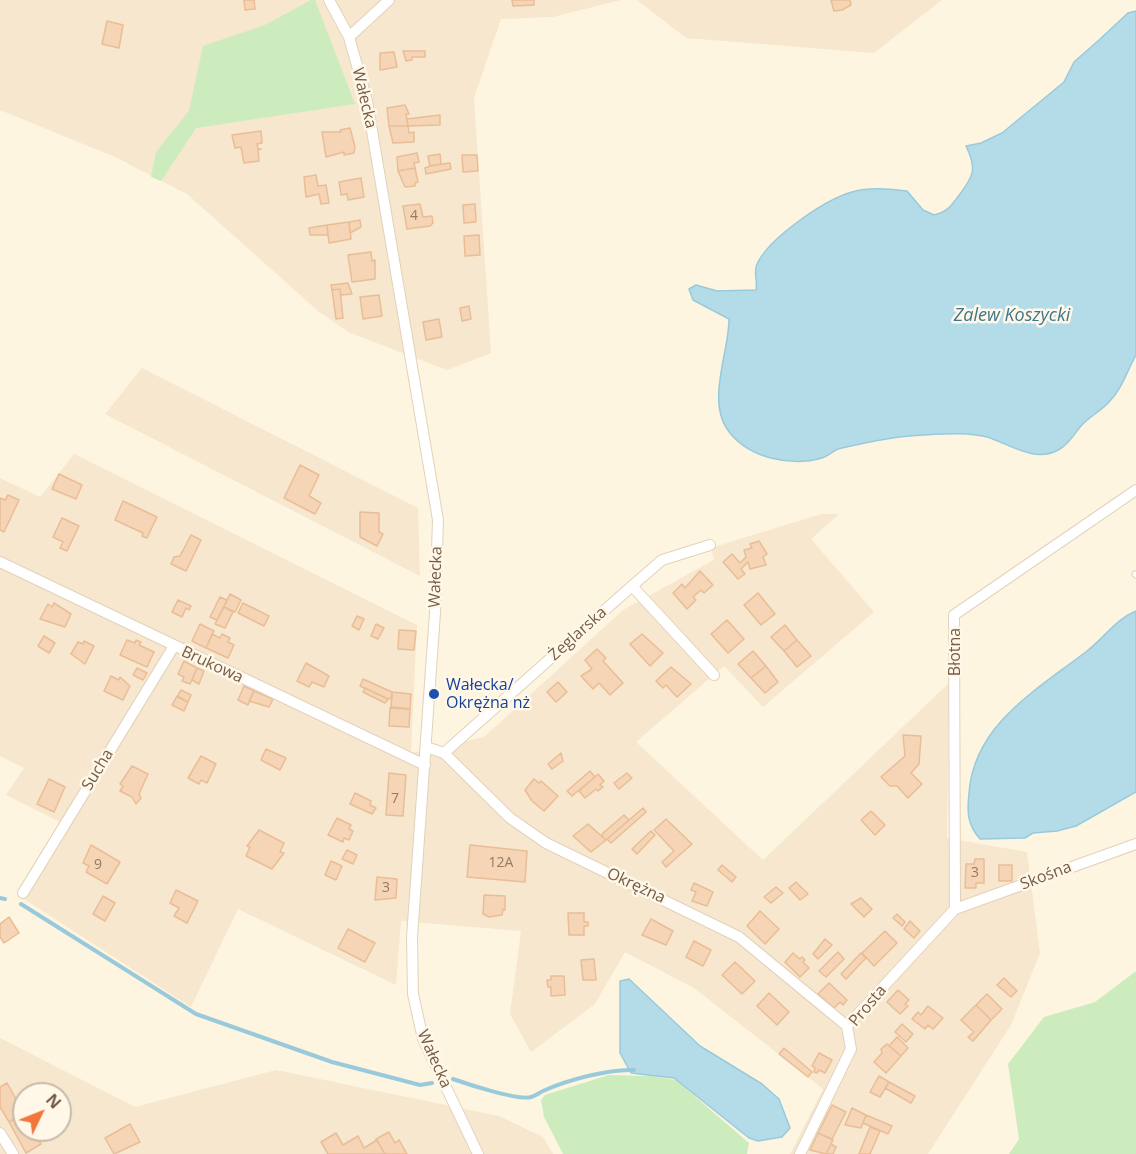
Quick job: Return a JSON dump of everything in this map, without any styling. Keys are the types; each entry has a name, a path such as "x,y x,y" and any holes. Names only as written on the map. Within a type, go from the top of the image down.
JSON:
{"street":[{"name":"Wałecka","path":"329,0 349,37 367,101 438,520 435,612 412,937 412,994 423,1039 478,1154"},
{"path":"349,37 389,0"},
{"name":"Błotna","path":"955,909 954,615 1136,490"},
{"name":"Żeglarska","path":"444,753 662,560 710,544"},
{"name":"Brukowa","path":"0,562 425,765"},
{"path":"633,586 714,675"},
{"name":"Sucha","path":"23,893 174,646"},
{"name":"Okrężna","path":"426,747 444,753 510,818 546,843 739,937 847,1026"},
{"name":"Skośna","path":"955,909 1136,844"},
{"name":"Prosta","path":"800,1154 851,1049 847,1026 955,909"},
{"path":"0,1132 13,1154"}],"shaded area":[{"path":"0,0 621,0 553,17 501,19 474,98 491,353 447,370 348,332 318,311 187,194 115,157 0,110"},
{"path":"637,0 942,0 874,53 686,38"},
{"path":"142,368 418,508 420,576 105,414"},
{"path":"74,454 417,625 411,753 484,737 623,610 714,560 711,548 821,514 839,514 811,539 874,612 763,707 724,666 636,742 763,860 949,683 947,838 1027,852 1040,953 1011,1025 928,1154 790,1154 823,1089 694,988 625,952 595,1004 531,1052 510,1014 521,931 401,921 396,985 238,909 191,1007 24,899 70,827 6,795 24,768 0,756 0,478 40,497"},
{"path":"0,1038 135,1107 276,1070 499,1116 543,1137 553,1154 0,1154"}],"green space":[{"path":"315,0 355,104 196,128 161,181 151,177 156,152 189,111 203,46 265,25"},
{"path":"1136,971 1136,1154 1009,1154 1019,1139 1008,1064 1044,1017 1095,1002"},
{"path":"609,1075 651,1076 676,1080 749,1143 747,1154 563,1154 544,1117 541,1100 545,1095"}],"water":[{"name":"Zalew Koszycki","path":"1136,11 1136,355 1114,397 1084,423 1063,447 1051,453 1032,454 980,435 947,434 882,440 839,449 822,458 810,461 785,461 760,454 738,442 723,421 719,407 720,378 729,319 693,300 689,289 696,285 717,291 756,290 757,264 773,243 813,211 852,192 872,189 907,191 923,210 934,215 946,210 971,177 973,166 966,146 981,143 1002,133 1064,82 1074,62 1128,13"},
{"path":"1136,611 1136,792 1076,826 1057,831 1033,833 1025,838 980,839 969,818 969,793 973,769 983,747 996,728 1029,694 1087,651 1122,619"},
{"path":"629,979 700,1046 762,1084 779,1099 790,1128 782,1137 758,1141 749,1138 674,1078 631,1073 620,1053 620,981"}],"building":[{"path":"244,0 254,0 255,9 245,10"},
{"path":"512,0 534,0 534,5 513,6"},
{"path":"831,0 850,0 851,5 834,11"},
{"path":"107,21 123,25 119,48 102,44"},
{"path":"403,51 425,51 425,57 412,57 412,60 406,61"},
{"path":"394,52 397,67 380,70 380,53"},
{"path":"405,105 409,114 406,114 408,126 389,126 387,108"},
{"path":"440,115 440,125 408,126 407,119"},
{"path":"389,126 408,126 409,133 414,132 414,142 393,143"},
{"path":"350,128 355,147 354,153 344,155 344,152 326,157 322,132 341,132 340,130"},
{"path":"261,131 262,143 257,144 258,149 261,149 258,150 259,161 244,163 241,147 235,148 232,135"},
{"path":"417,153 419,162 414,163 415,168 398,171 397,157"},
{"path":"440,154 441,164 430,166 428,156"},
{"path":"462,155 477,155 478,171 463,172"},
{"path":"450,163 451,169 426,174 425,168"},
{"path":"415,168 418,182 415,186 405,187 398,171"},
{"path":"316,175 318,186 326,185 329,203 321,204 319,194 306,197 304,177"},
{"path":"361,178 364,197 348,200 347,194 341,195 339,182"},
{"path":"420,204 423,217 432,216 433,223 430,226 407,229 403,206"},
{"path":"475,204 476,222 464,223 463,205"},
{"path":"360,220 361,227 350,233 349,222"},
{"path":"349,222 351,239 329,243 327,225"},
{"path":"327,225 328,235 310,235 309,228"},
{"path":"479,235 480,255 465,256 464,236"},
{"path":"371,252 372,261 375,260 375,279 352,282 348,255"},
{"path":"348,283 352,294 341,295 340,289 332,290 331,285"},
{"path":"340,289 343,318 336,319 332,290"},
{"path":"379,295 382,316 363,319 360,297"},
{"path":"469,306 471,319 462,321 460,308"},
{"path":"439,319 442,337 426,340 423,322"},
{"path":"300,465 319,475 309,496 321,503 315,514 284,498"},
{"path":"59,474 82,485 76,499 52,489"},
{"path":"8,495 19,500 4,532 0,530 0,498 5,500"},
{"path":"123,501 157,517 147,538 142,536 143,533 115,520"},
{"path":"360,512 379,513 379,532 383,534 377,546 360,537"},
{"path":"62,518 79,526 67,551 60,548 63,542 53,537"},
{"path":"191,535 201,540 186,571 171,564 174,557 180,556"},
{"path":"759,541 767,554 763,557 766,565 750,569 748,562 741,569 745,574 738,579 723,562 732,554 740,563 746,557 744,550 752,548 750,544"},
{"path":"700,571 713,585 704,593 701,590 693,597 696,600 687,609 673,593 682,584 685,588"},
{"path":"758,593 775,614 761,625 744,605"},
{"path":"230,594 241,600 235,612 224,607"},
{"path":"220,597 227,600 217,620 210,617"},
{"path":"178,600 191,606 189,610 186,608 182,617 172,612"},
{"path":"54,603 71,614 65,627 40,619 48,604 52,607"},
{"path":"243,603 269,616 264,626 238,613"},
{"path":"224,607 233,612 225,628 215,624"},
{"path":"357,616 364,619 359,630 352,626"},
{"path":"727,620 744,639 728,653 711,634"},
{"path":"200,624 214,631 206,648 192,641"},
{"path":"376,624 384,628 378,639 371,636"},
{"path":"785,625 797,640 784,651 771,637"},
{"path":"399,630 416,631 414,650 398,649"},
{"path":"212,634 220,638 222,634 230,638 228,642 234,645 228,658 206,648"},
{"path":"642,634 663,653 650,666 630,644"},
{"path":"44,636 55,643 49,653 38,646"},
{"path":"127,640 135,643 136,640 141,642 139,645 154,652 147,667 120,655"},
{"path":"797,640 811,656 797,667 784,651"},
{"path":"84,641 94,646 85,664 71,654 78,642 83,644"},
{"path":"597,649 606,658 603,661 623,683 610,695 599,683 593,689 581,676 592,669 585,660"},
{"path":"753,651 766,666 751,678 738,664"},
{"path":"184,661 197,668 190,684 182,681 184,677 178,674"},
{"path":"306,663 329,676 324,687 312,682 309,687 297,681"},
{"path":"766,666 778,682 765,693 751,678"},
{"path":"671,667 691,684 677,697 666,685 663,688 656,681"},
{"path":"137,668 147,673 143,680 133,675"},
{"path":"197,668 204,671 199,684 192,680"},
{"path":"111,676 119,680 120,677 130,686 123,700 104,691"},
{"path":"363,679 392,692 392,698 388,699 360,686"},
{"path":"558,682 567,692 556,702 547,692"},
{"path":"244,686 254,691 248,705 238,700"},
{"path":"365,688 388,699 385,703 363,692"},
{"path":"181,690 191,695 188,702 177,697"},
{"path":"254,691 273,699 269,707 249,701"},
{"path":"392,692 411,694 410,709 391,707"},
{"path":"177,696 188,702 184,711 172,705"},
{"path":"390,708 410,709 409,727 389,726"},
{"path":"903,735 921,736 919,764 911,773 922,784 908,798 897,786 890,786 881,777 905,756"},
{"path":"266,749 286,758 280,770 261,760"},
{"path":"561,753 563,761 552,769 548,764"},
{"path":"201,756 216,764 207,783 201,780 199,784 188,778"},
{"path":"132,766 148,774 139,794 141,798 136,804 132,797 120,791 123,786 120,784"},
{"path":"590,771 595,777 572,796 567,791"},
{"path":"389,773 406,775 403,816 386,815"},
{"path":"627,773 632,778 619,789 614,783"},
{"path":"598,774 604,781 600,785 603,787 598,791 596,789 585,798 579,791"},
{"path":"49,779 65,787 54,812 37,804"},
{"path":"534,779 539,783 541,781 558,796 544,811 532,801 525,790"},
{"path":"355,793 371,801 370,805 376,808 372,814 350,804"},
{"path":"643,808 646,812 611,843 607,839"},
{"path":"871,811 885,825 875,835 861,820"},
{"path":"624,815 629,820 606,840 602,836 603,833"},
{"path":"337,818 351,825 349,829 353,831 349,840 344,838 343,842 328,835"},
{"path":"666,819 692,844 666,867 662,862 674,851 654,830"},
{"path":"588,824 606,840 591,852 573,836"},
{"path":"259,830 284,843 280,852 284,853 272,869 246,856 250,847 247,846"},
{"path":"651,831 655,835 637,854 632,849"},
{"path":"91,845 120,862 107,884 86,872 89,866 83,863"},
{"path":"470,845 527,851 525,882 467,877"},
{"path":"347,850 357,855 353,864 342,859"},
{"path":"975,859 984,859 984,883 976,883 976,888 965,888 966,864 974,864"},
{"path":"331,861 342,866 336,880 325,875"},
{"path":"722,865 736,877 732,882 718,870"},
{"path":"999,865 1012,865 1012,881 999,881"},
{"path":"377,877 397,879 396,898 375,900"},
{"path":"796,882 808,894 800,900 789,888"},
{"path":"694,883 713,892 707,906 692,901 696,892 691,890"},
{"path":"776,887 783,893 771,903 764,897"},
{"path":"176,890 198,901 187,923 174,916 179,908 170,903"},
{"path":"484,895 505,896 505,910 503,909 502,915 489,917 483,914"},
{"path":"103,896 115,903 105,921 93,914"},
{"path":"861,898 872,909 864,917 851,904"},
{"path":"760,911 779,929 765,944 747,926"},
{"path":"568,913 584,913 584,922 588,922 588,926 584,926 584,935 569,935"},
{"path":"897,914 905,922 902,926 893,918"},
{"path":"9,917 19,933 4,943 0,937 0,924"},
{"path":"651,919 673,931 666,945 642,935"},
{"path":"910,921 920,931 914,938 904,929"},
{"path":"348,929 375,943 365,962 338,948"},
{"path":"885,931 897,943 874,966 862,953"},
{"path":"825,939 832,945 818,959 813,954"},
{"path":"694,941 711,950 703,966 686,957"},
{"path":"838,952 844,959 826,977 819,971"},
{"path":"793,953 800,959 802,957 805,960 803,962 809,968 800,977 785,962"},
{"path":"861,953 866,958 846,979 841,974"},
{"path":"594,959 596,980 583,980 581,960"},
{"path":"735,962 755,981 742,994 722,975"},
{"path":"551,976 564,976 565,995 551,996 551,987 548,987 547,980 551,980"},
{"path":"1004,978 1017,991 1011,997 997,985"},
{"path":"829,983 847,1000 843,1005 840,1002 834,1008 818,994"},
{"path":"898,990 909,1000 905,1004 908,1006 900,1014 887,1002"},
{"path":"769,993 789,1012 777,1025 757,1006"},
{"path":"987,994 1002,1009 991,1020 976,1005"},
{"path":"976,1005 991,1020 973,1041 968,1037 974,1032 961,1020"},
{"path":"928,1006 943,1018 933,1029 928,1025 925,1029 912,1019 918,1012 921,1015"},
{"path":"902,1024 913,1034 906,1042 895,1032"},
{"path":"897,1037 908,1048 901,1056 889,1046"},
{"path":"887,1044 901,1056 886,1073 874,1062 882,1053 881,1049"},
{"path":"784,1048 812,1072 808,1077 779,1054"},
{"path":"819,1053 832,1060 825,1073 819,1070 817,1073 814,1072 815,1068 812,1066"},
{"path":"879,1076 889,1082 880,1097 870,1092"},
{"path":"889,1082 915,1096 911,1103 885,1088"},
{"path":"7,1083 12,1092 12,1120 9,1122 0,1107 0,1087"},
{"path":"832,1105 846,1112 832,1139 818,1133"},
{"path":"852,1108 866,1115 861,1128 845,1125"},
{"path":"866,1115 892,1126 888,1134 863,1123"},
{"path":"130,1124 140,1142 114,1154 105,1138"},
{"path":"870,1127 880,1131 870,1154 859,1154"},
{"path":"389,1132 395,1143 399,1140 407,1154 385,1154 376,1139"},
{"path":"336,1133 343,1145 358,1136 364,1148 377,1140 385,1154 328,1154 321,1142"},
{"path":"818,1133 833,1140 826,1154 810,1150"},
{"path":"20,1142 40,1142 41,1144 26,1153"},
{"path":"831,1144 836,1147 833,1154 826,1154"}],"waterway":[{"path":"0,898 5,899"},
{"path":"21,904 196,1014 332,1062 420,1085 432,1083"},
{"path":"453,1079 525,1098 575,1079 612,1071 634,1070"}],"place":[{"name":"Wałecka/ Okrężna nż","path":"434,694"}]}
